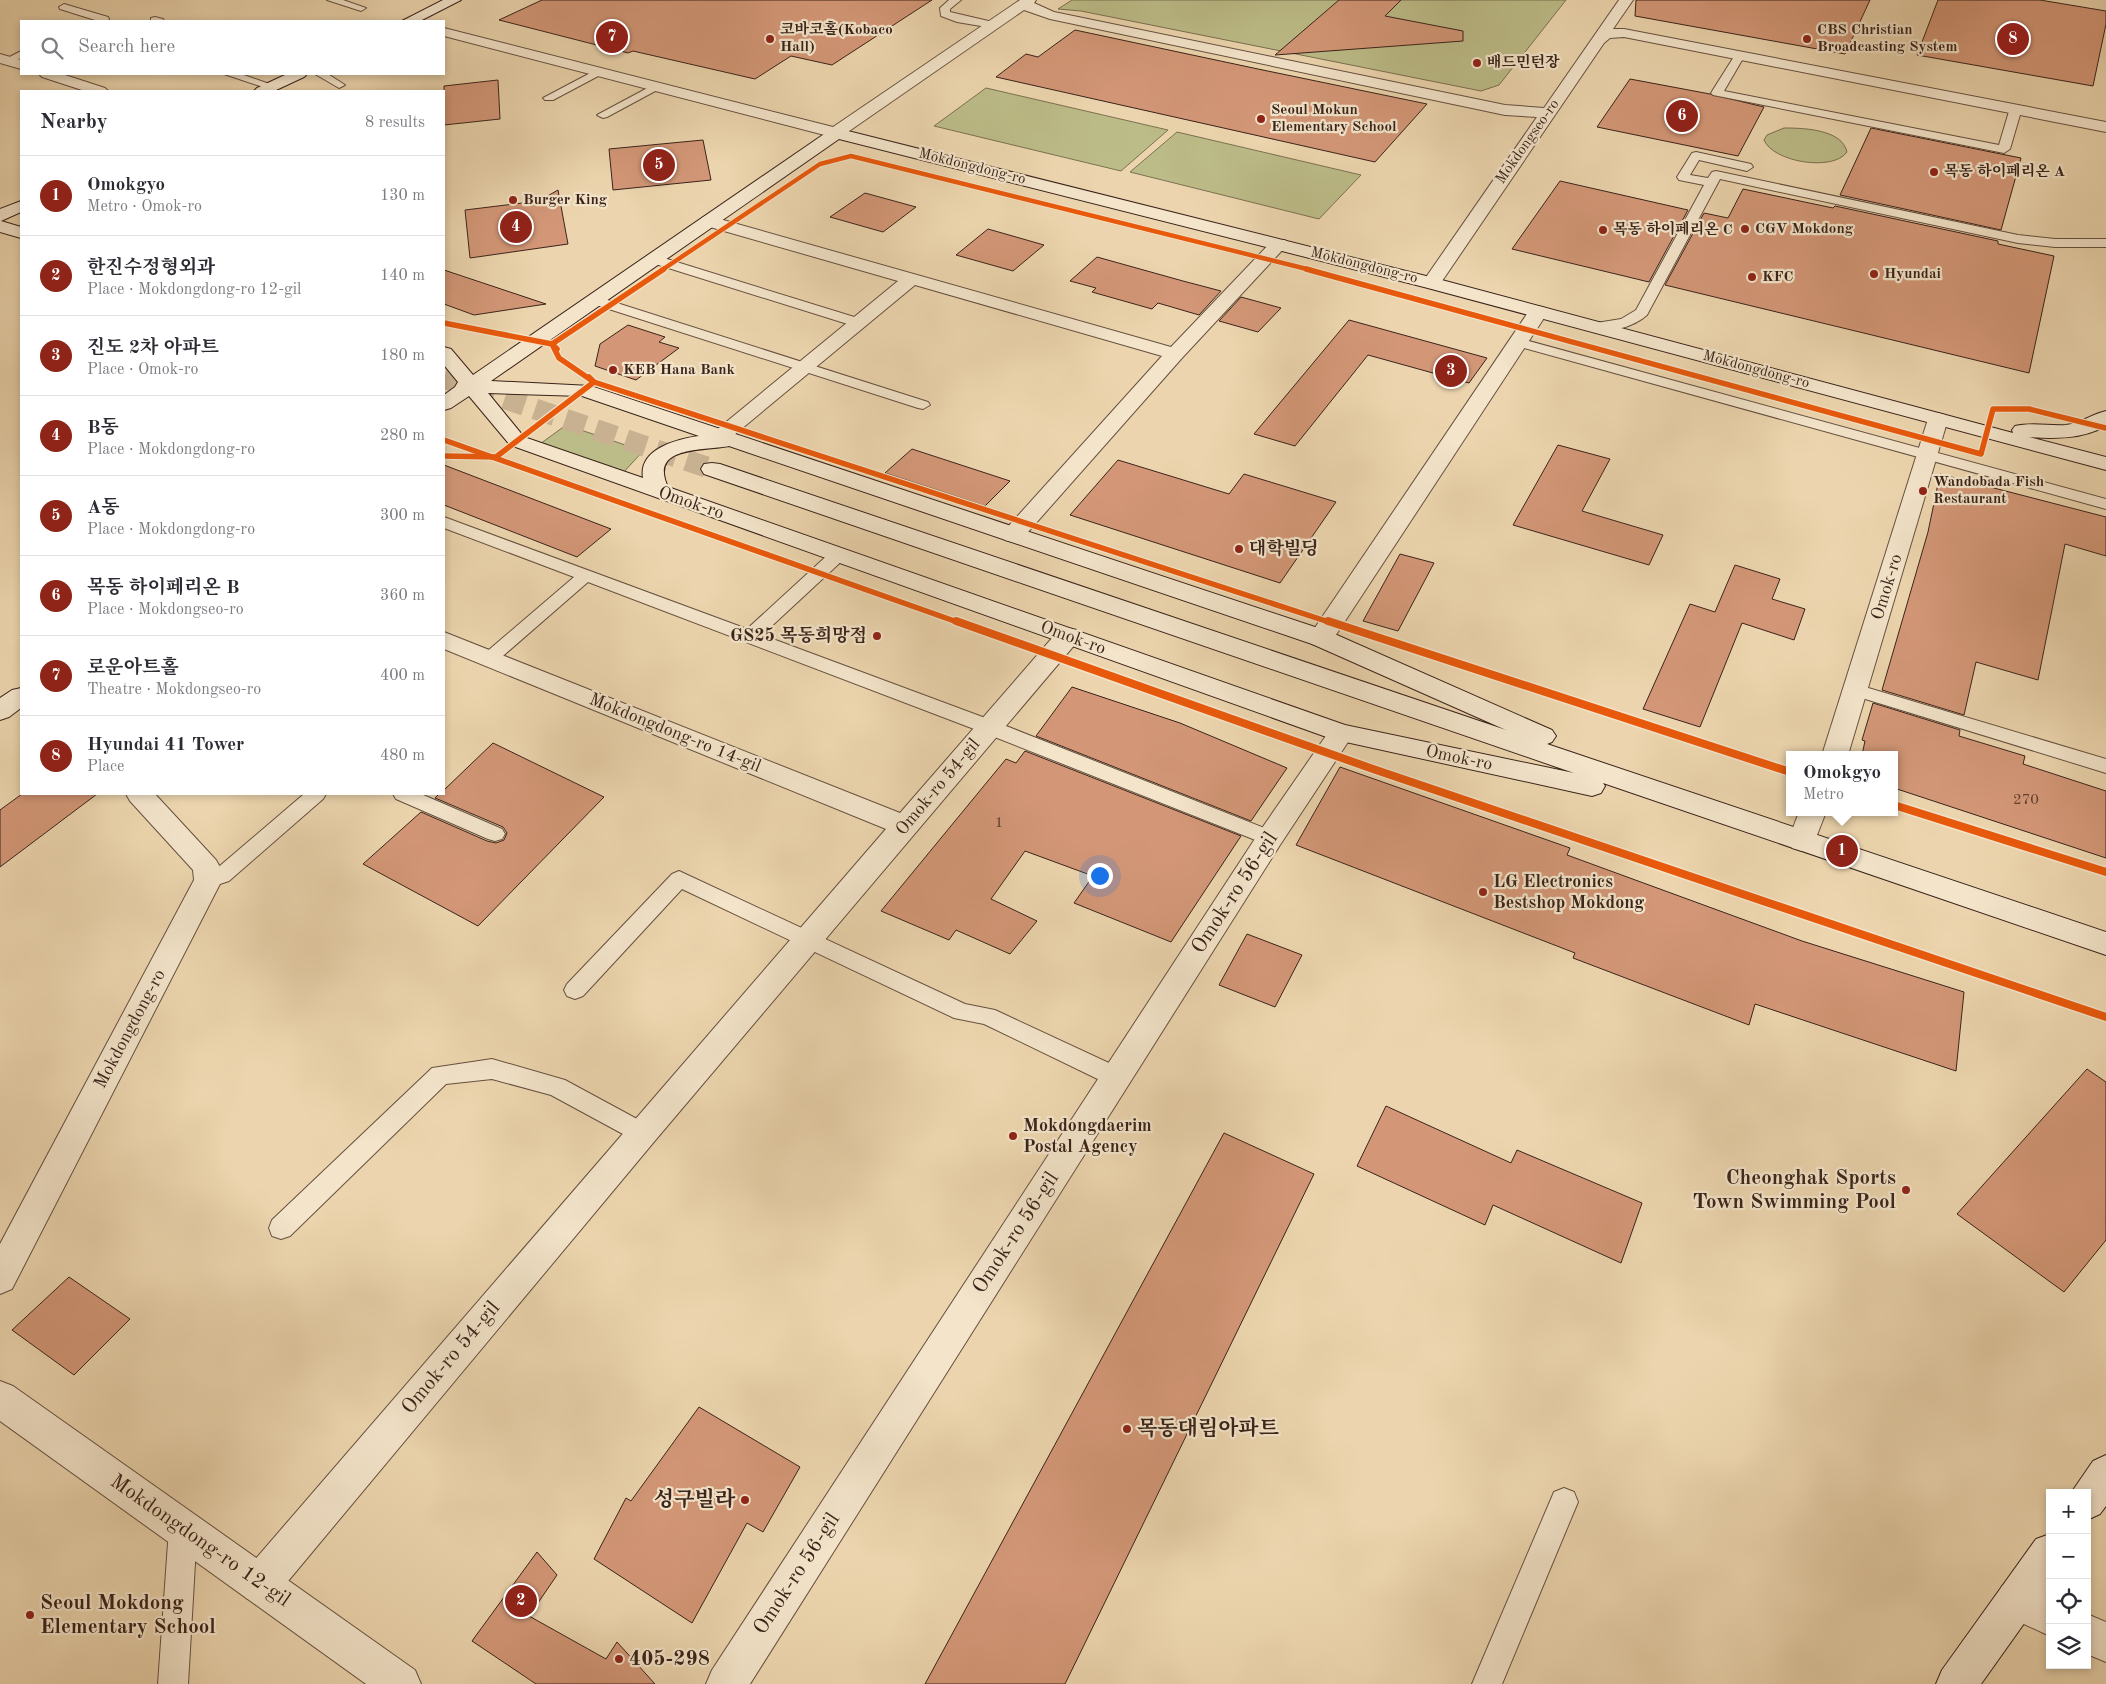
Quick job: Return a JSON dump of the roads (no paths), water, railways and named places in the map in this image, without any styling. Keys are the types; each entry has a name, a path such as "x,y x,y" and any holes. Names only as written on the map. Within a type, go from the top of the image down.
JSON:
{"street":[{"path":"414,20 454,0"},
{"name":"Mokdongseo-ro","path":"1431,283 1626,0"},
{"path":"445,403 1026,2 1050,15 1506,110 1548,113"},
{"name":"Mokdongdong-ro","path":"445,32 1431,283 2106,464"},
{"path":"1599,40 1606,34 1624,33 2106,127"},
{"path":"50,75 97,90"},
{"path":"267,89 297,75"},
{"path":"0,216 20,206"},
{"path":"709,221 1175,354"},
{"path":"0,226 20,233"},
{"path":"1013,535 1175,354 1279,244"},
{"path":"660,492 653,476 656,462 673,448 687,444 730,439 806,368 911,279"},
{"path":"1321,638 1538,312"},
{"name":"Omok-ro","path":"445,354 469,386 517,441 1341,733 1711,811"},
{"name":"Omok-ro","path":"445,386 584,390 730,439 1321,638 1711,811"},
{"name":"Mokdongdong-ro","path":"1890,406 1988,427 2043,431 2071,430 2092,425 2106,417"},
{"name":"Omok-ro","path":"1835,751 1938,418"},
{"name":"Omok-ro","path":"712,469 1711,811 2106,944"},
{"name":"Omok-ro 54-gil","path":"260,1584 642,1132 1068,636"},
{"name":"Mokdongdong-ro 14-gil","path":"446,644 490,658 905,826"},
{"path":"0,711 20,697"},
{"name":"Omok-ro 56-gil","path":"726,1684 1270,838 1341,733"},
{"path":"140,795 206,867 208,880"},
{"path":"1802,841 1811,816"},
{"name":"Mokdongdong-ro","path":"0,1278 208,880"},
{"name":"Mokdongdong-ro 12-gil","path":"0,1399 400,1684"},
{"path":"2091,1495 2106,1474"},
{"path":"1956,1684 2033,1608 2046,1566"},
{"path":"2091,1636 2106,1642"}],"lane":[{"path":"332,0 361,8"},
{"path":"956,0 945,8 945,14 993,25"},
{"path":"64,7 104,19 102,20"},
{"path":"1740,55 1717,93 2004,149 2016,108"},
{"path":"549,98 598,72"},
{"path":"232,75 267,89"},
{"path":"323,75 339,85"},
{"path":"603,115 655,87"},
{"path":"1712,183 1683,177 1696,156 1759,170"},
{"path":"1596,327 1627,322 1636,318 1642,312 1716,175 2018,239 2056,243 2101,243"},
{"path":"1902,201 2101,243"},
{"path":"654,259 859,323"},
{"path":"595,300 923,405"},
{"path":"1518,342 2106,504"},
{"path":"445,522 990,727 1270,838"},
{"path":"749,637 838,554"},
{"path":"490,658 586,575"},
{"path":"1855,690 2106,766"},
{"path":"208,880 222,876 315,795"},
{"path":"404,795 495,834"},
{"path":"575,990 679,878 962,1012 987,1016 1116,1077"},
{"path":"281,1228 440,1075 492,1070 557,1088 642,1132"},
{"path":"1487,1684 1564,1502"},
{"path":"173,1684 183,1529"}],"tunnel":[{"path":"445,378 712,469"}],"place":[{"name":"로운아트홀","path":"612,37"},
{"name":"코바코홀(Kobaco Hall)","path":"770,39"},
{"name":"CBS Christian Broadcasting System","path":"1807,39"},
{"name":"Hyundai 41 Tower","path":"2013,39"},
{"name":"배드민턴장","path":"1477,63"},
{"name":"목동 하이페리온 B","path":"1682,116"},
{"name":"Seoul Mokun Elementary School","path":"1261,119"},
{"name":"A동","path":"659,165"},
{"name":"목동 하이페리온 A","path":"1934,172"},
{"name":"Burger King","path":"513,200"},
{"name":"B동","path":"516,227"},
{"name":"CGV Mokdong","path":"1745,229"},
{"name":"목동 하이페리온 C","path":"1603,230"},
{"name":"Hyundai","path":"1874,274"},
{"name":"KFC","path":"1752,277"},
{"name":"KEB Hana Bank","path":"613,370"},
{"name":"진도 2차 아파트","path":"1451,371"},
{"name":"Wandobada Fish Restaurant","path":"1923,491"},
{"name":"대학빌딩","path":"1239,549"},
{"name":"GS25 목동희망점","path":"877,636"},
{"name":"Omokgyo","path":"1842,851"},
{"name":"LG Electronics Bestshop Mokdong","path":"1483,892"},
{"name":"Mokdongdaerim Postal Agency","path":"1013,1136"},
{"name":"Cheonghak Sports Town Swimming Pool","path":"1906,1190"},
{"name":"목동대림아파트","path":"1127,1429"},
{"name":"성구빌라","path":"745,1500"},
{"name":"한진수정형외과","path":"521,1601"},
{"name":"Seoul Mokdong Elementary School","path":"30,1615"},
{"name":"405-298","path":"619,1659"}]}
